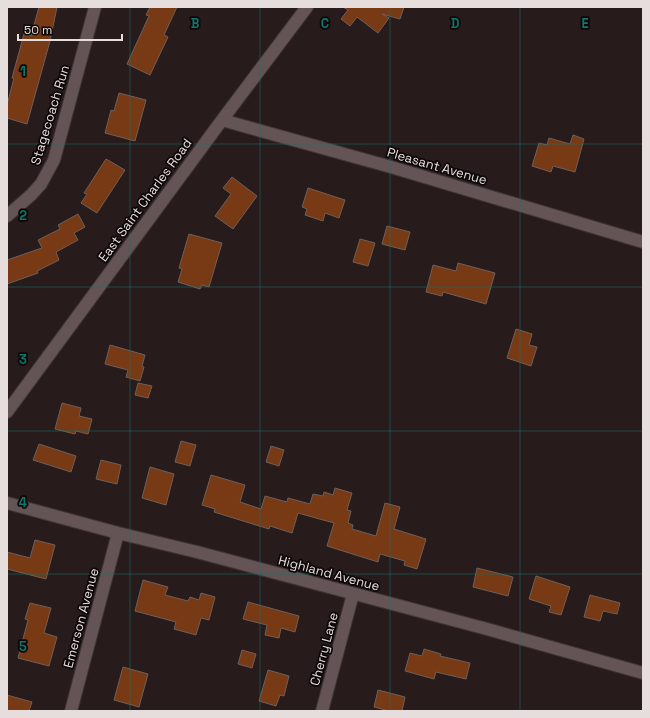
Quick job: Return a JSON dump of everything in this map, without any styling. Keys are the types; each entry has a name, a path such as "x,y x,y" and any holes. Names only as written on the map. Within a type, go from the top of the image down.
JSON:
{"street":[{"name":"Stagecoach Run","path":"7,216 36,190 48,173 54,160 95,7"},
{"name":"East Saint Charles Road","path":"7,412 307,7"},
{"name":"Pleasant Avenue","path":"222,120 391,167 643,242"},
{"name":"Highland Avenue","path":"7,504 197,552 643,673"},
{"name":"Emerson Avenue","path":"71,711 118,533"},
{"name":"Cherry Lane","path":"322,711 353,594"}],"building":[{"path":"39,7 57,7 50,41 27,124 7,118 7,105 14,78 12,78 24,34 31,36"},
{"path":"150,7 177,7 164,35 168,37 150,75 127,64 149,16 146,15"},
{"path":"343,7 404,7 400,19 382,14 389,18 378,33 357,17 350,26 341,19 348,10"},
{"path":"119,93 146,100 135,141 105,133 111,110 114,111"},
{"path":"573,135 584,139 575,172 553,166 551,172 532,166 539,143 547,145 549,138 570,144"},
{"path":"106,159 125,170 97,213 81,203 87,194 84,193"},
{"path":"232,177 257,196 233,229 215,216 231,194 223,188"},
{"path":"308,188 345,200 339,218 325,213 323,221 305,215 307,209 302,207"},
{"path":"78,214 85,227 74,233 78,240 56,252 59,260 37,271 38,273 7,284 7,260 42,248 38,240 60,229 58,225"},
{"path":"387,226 410,232 405,250 382,244"},
{"path":"189,234 222,243 209,287 202,285 200,289 178,282 182,269 179,268"},
{"path":"360,239 375,243 368,266 353,262"},
{"path":"458,263 495,273 486,304 443,292 442,296 426,292 433,265 456,271"},
{"path":"516,329 532,334 529,345 537,347 531,366 507,358"},
{"path":"110,345 145,355 142,366 144,367 140,381 126,377 128,370 105,364"},
{"path":"138,383 152,386 148,398 135,395"},
{"path":"62,403 81,408 79,416 92,419 88,434 76,431 75,434 55,429"},
{"path":"181,441 196,445 190,466 175,462"},
{"path":"39,444 76,456 71,472 33,460"},
{"path":"271,446 284,450 279,466 266,462"},
{"path":"101,460 121,465 117,484 96,479"},
{"path":"150,467 174,474 166,505 142,498"},
{"path":"211,475 245,485 240,502 261,509 265,496 287,502 288,498 310,504 313,494 323,496 324,492 333,495 335,488 352,493 347,510 351,511 348,523 353,525 352,529 376,536 385,503 400,507 394,529 426,539 417,569 404,565 405,561 380,554 378,562 327,546 334,523 298,513 292,533 270,526 269,529 214,512 215,509 202,505"},
{"path":"35,540 55,545 46,579 7,569 7,552 30,558"},
{"path":"477,568 513,577 508,596 473,587"},
{"path":"536,576 570,587 561,615 549,612 551,606 529,599"},
{"path":"143,580 168,587 165,595 188,601 190,597 199,600 201,593 215,597 209,620 201,618 196,635 174,629 176,622 135,611"},
{"path":"590,595 620,603 617,614 603,611 600,621 584,617"},
{"path":"248,602 299,616 295,632 281,628 279,638 265,635 267,625 243,619"},
{"path":"30,603 51,608 44,633 57,637 49,666 18,658 28,620 25,619"},
{"path":"424,649 441,654 440,656 470,663 466,679 436,672 434,679 405,671 410,653 422,656"},
{"path":"242,650 256,654 252,668 238,664"},
{"path":"123,667 148,674 139,707 114,700"},
{"path":"268,670 289,676 284,696 280,695 276,706 259,701"},
{"path":"378,690 405,697 402,711 389,711 374,707"},
{"path":"7,695 32,702 29,711 7,711"}]}
